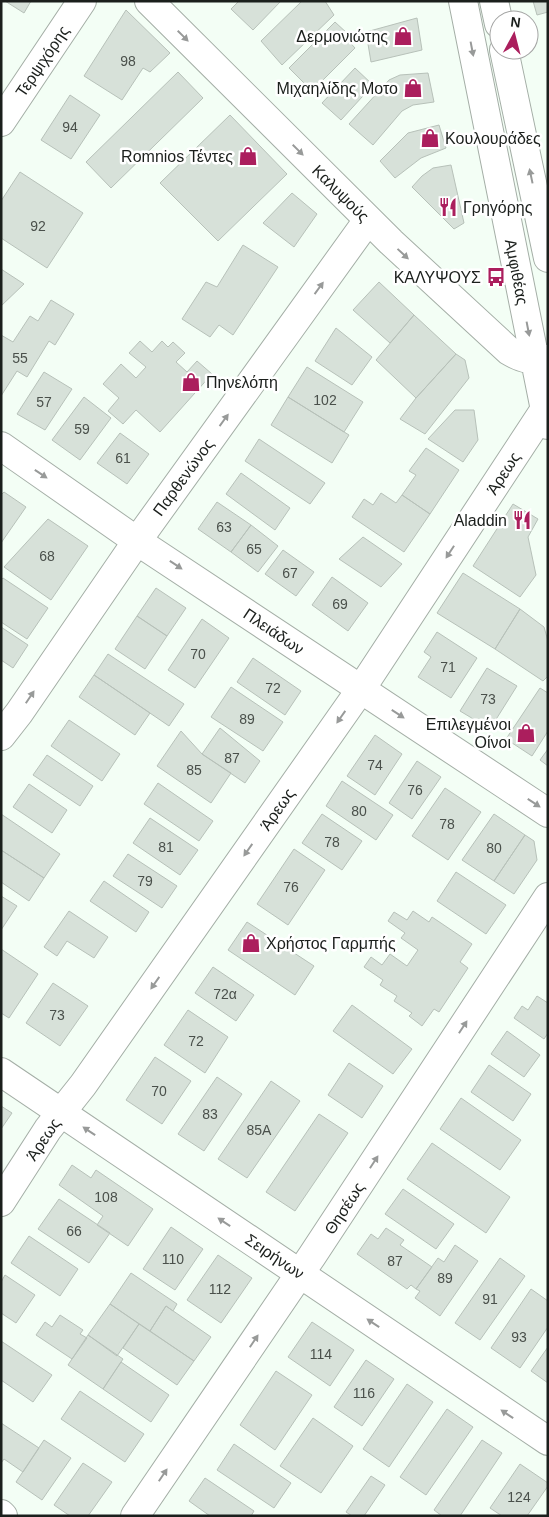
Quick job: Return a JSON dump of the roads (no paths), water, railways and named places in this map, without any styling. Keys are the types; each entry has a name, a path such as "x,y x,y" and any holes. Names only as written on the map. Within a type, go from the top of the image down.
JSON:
{"street":[{"name":"Τερψιχόρης","path":"1,122 82,1"},
{"name":"Καλυψούς","path":"149,1 368,220 509,352 522,358 541,360"},
{"name":"Αμφιθέας","path":"463,1 541,360 546,417"},
{"name":"Αμφιθέας","path":"506,60 548,258"},
{"name":"Παρθενώνος","path":"1,736 19,713 137,541 368,220"},
{"name":"Άρεως","path":"1,1202 61,1112 83,1085 361,689 546,417"},
{"name":"Πλειάδων","path":"1,446 137,541 548,813"},
{"name":"Θησέως","path":"135,1516 300,1274 548,897"},
{"name":"Σειρήνων","path":"1,1072 548,1441"}],"place":[{"name":"Δερμονιώτης","path":"403,36"},
{"name":"Μιχαηλίδης Μοτο","path":"413,88"},
{"name":"Κουλουράδες","path":"430,138"},
{"name":"Romnios Τέντες","path":"248,156"},
{"name":"Γρηγόρης","path":"448,207"},
{"name":"ΚΑΛΥΨΟΥΣ","path":"496,277"},
{"name":"Πηνελόπη","path":"191,382"},
{"name":"Aladdin","path":"522,520"},
{"name":"Επιλεγμένοι Οίνοι","path":"526,733"},
{"name":"Χρήστος Γαρμπής","path":"251,943"}]}
